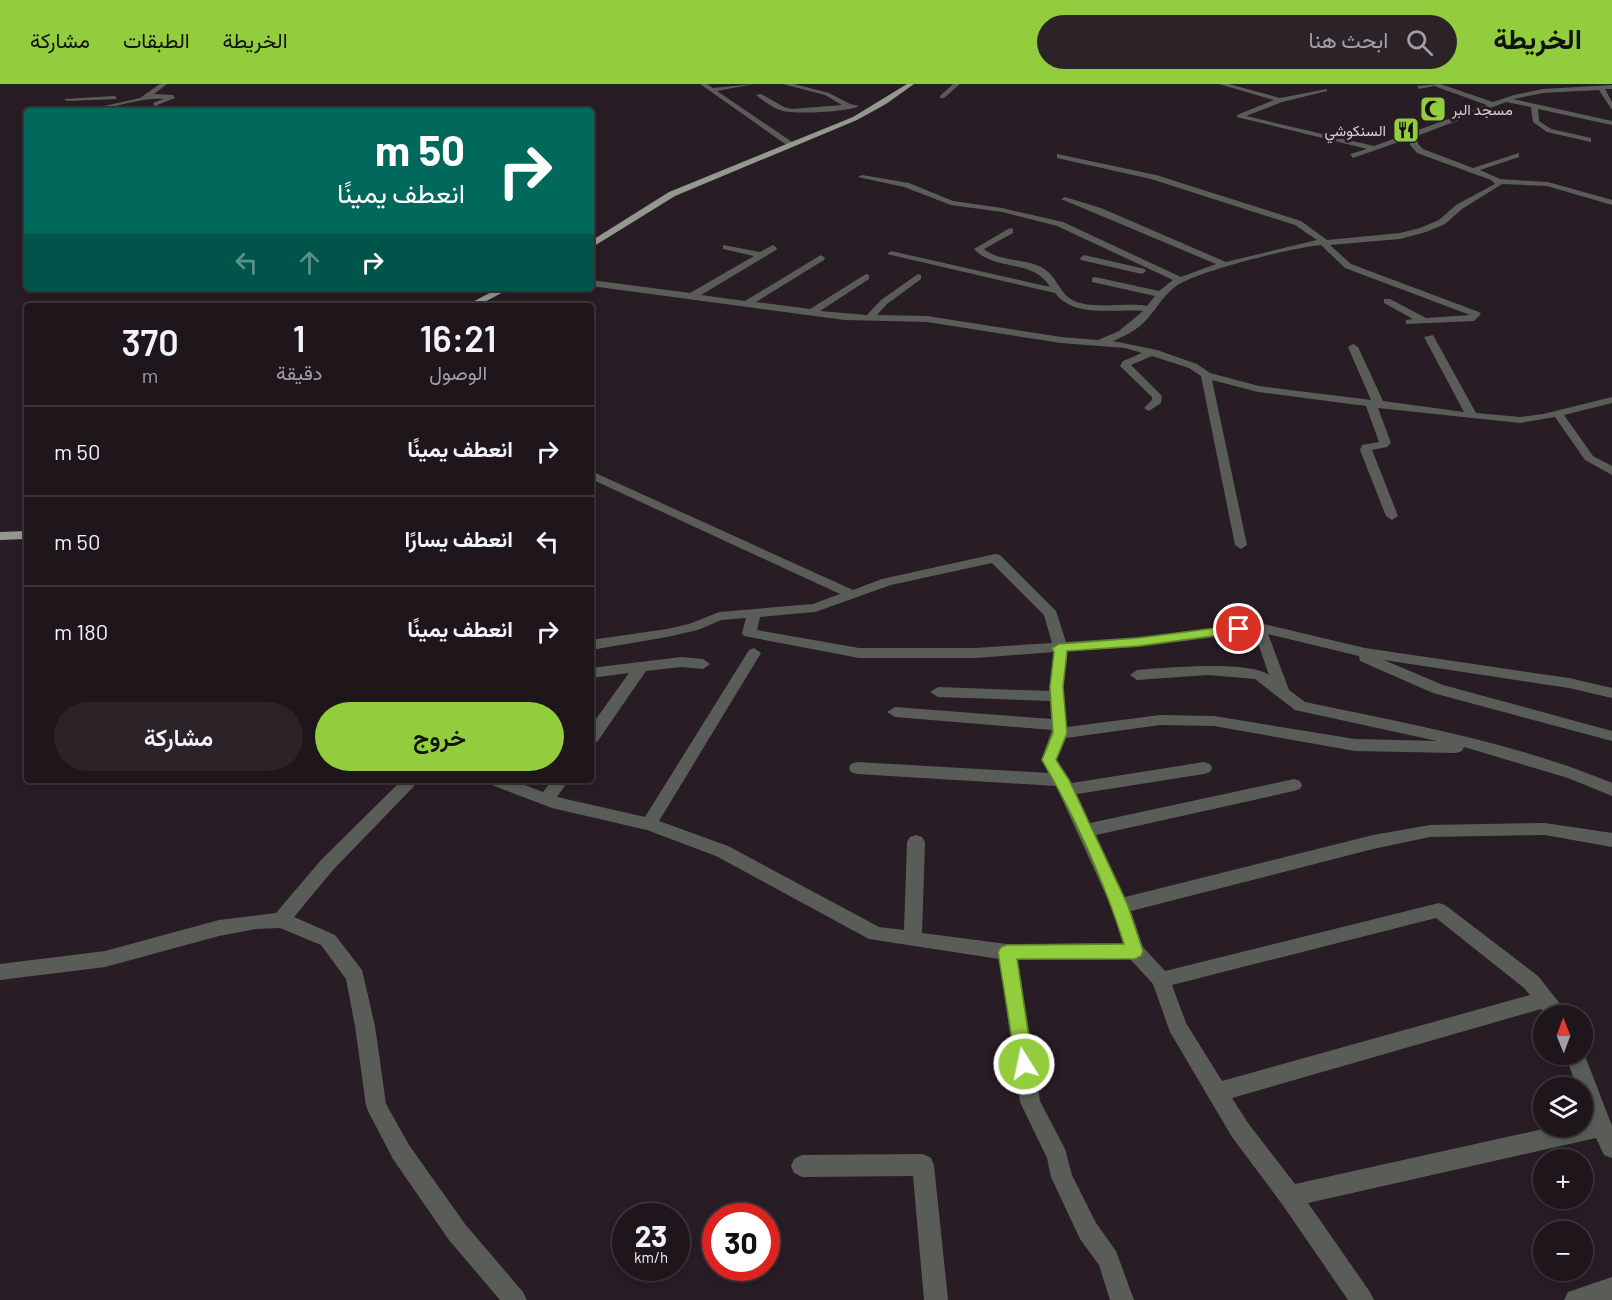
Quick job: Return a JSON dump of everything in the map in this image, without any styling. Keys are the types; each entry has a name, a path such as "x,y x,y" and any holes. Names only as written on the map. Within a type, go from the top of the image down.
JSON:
{"main road":[{"path":"594,243 670,194 865,113 912,84"},
{"path":"476,303 500,291"},
{"path":"0,536 24,535"}],"street":[{"path":"105,108 125,105 148,97 164,84"},
{"path":"160,96 174,84"},
{"path":"703,84 791,144"},
{"path":"711,90 750,84"},
{"path":"786,84 827,94 865,113"},
{"path":"818,84 856,105 865,113"},
{"path":"942,97 957,84"},
{"path":"1222,84 1280,100"},
{"path":"1420,86 1435,84 1491,104"},
{"path":"1521,87 1533,93"},
{"path":"1353,156 1505,100 1533,93 1612,87"},
{"path":"1601,88 1612,108"},
{"path":"1325,90 1280,100 1239,116 1372,148"},
{"path":"759,95 782,109"},
{"path":"67,99 173,97 154,104"},
{"path":"1505,100 1612,123"},
{"path":"771,111 782,109 799,111 856,105"},
{"path":"1534,107 1536,122 1546,130 1588,140"},
{"path":"748,114 759,113"},
{"path":"1413,135 1414,145 1420,151 1496,179 1548,184 1612,203"},
{"path":"1473,170 1516,154"},
{"path":"1060,156 1177,184 1298,223 1324,241 1326,247 1348,266 1476,314 1475,318 1471,319 1409,322"},
{"path":"1496,179 1545,180 1555,176"},
{"path":"862,177 906,184 951,203 1002,210 1060,224 1176,278"},
{"path":"1084,258 1176,278 1223,264 1324,241 1367,240 1400,236 1442,222 1459,207 1495,188 1499,184 1496,179"},
{"path":"1065,199 1098,210 1223,264"},
{"path":"1010,231 978,249 987,256 1040,270 1060,297 1076,305 1150,309"},
{"path":"726,247 762,255"},
{"path":"692,296 773,248"},
{"path":"891,254 1056,291"},
{"path":"748,303 821,258"},
{"path":"812,312 866,276"},
{"path":"868,319 884,302 918,277"},
{"path":"1102,342 1122,333 1150,309 1176,278"},
{"path":"1095,280 1161,294"},
{"path":"594,283 868,319 927,320 1061,340 1102,342 1153,352 1193,366 1206,375 1267,391 1472,416 1520,420 1557,414 1612,400"},
{"path":"1387,301 1426,322"},
{"path":"1429,337 1472,416"},
{"path":"1353,347 1375,404 1385,443 1366,447 1366,450 1392,516"},
{"path":"1149,408 1156,401 1157,396 1125,366 1153,352"},
{"path":"1206,375 1241,545"},
{"path":"1557,414 1589,458 1612,471"},
{"path":"594,476 853,595"},
{"path":"594,645 667,633 693,627 719,616 815,609 887,582 995,558 1051,614 1061,652 1057,696 1060,729 1049,760 1064,785 1120,906 1135,951 1161,981 1177,1026 1240,1130 1290,1196 1362,1300"},
{"path":"754,613 749,633 859,653 975,653 1059,648 1138,642 1259,627 1352,650 1569,683 1612,693"},
{"path":"1259,627 1282,692"},
{"path":"1352,650 1424,684 1612,736"},
{"path":"649,824 754,653"},
{"path":"594,673 681,662 703,664"},
{"path":"594,734 641,667"},
{"path":"1137,675 1208,670 1258,675 1300,706 1489,747 1574,774 1612,790"},
{"path":"938,692 1057,696"},
{"path":"895,712 1060,729 1160,720 1214,721 1355,745 1489,747"},
{"path":"857,768 1064,785 1204,768"},
{"path":"1574,774 1612,782"},
{"path":"281,920 327,865 409,783"},
{"path":"503,783 547,799 649,824 722,851 876,934 1007,952 1135,951"},
{"path":"547,799 559,783"},
{"path":"1085,831 1294,785"},
{"path":"1120,906 1373,842 1430,831 1545,829 1612,840"},
{"path":"913,938 916,842"},
{"path":"1161,981 1439,910 1531,982 1550,1005"},
{"path":"0,972 105,959 219,928 281,920 328,940 355,976 365,1026 376,1106 401,1152 458,1232 515,1300"},
{"path":"1007,952 1030,1102 1057,1156 1062,1177 1088,1231 1108,1259 1122,1300"},
{"path":"1218,1092 1545,999"},
{"path":"1579,1065 1601,1126 1612,1148"},
{"path":"1290,1196 1601,1126"},
{"path":"802,1166 922,1165 936,1300"},
{"path":"1576,1300 1612,1289"}],"place":[{"name":"مسجد البر","path":"1433,109"},
{"name":"السنكوشي","path":"1406,130"}],"route":[{"path":"1024,1064 1007,952 1135,951 1120,906 1062,780 1049,760 1060,733 1056,687 1061,652 1059,648 1138,642 1239,629"}]}
